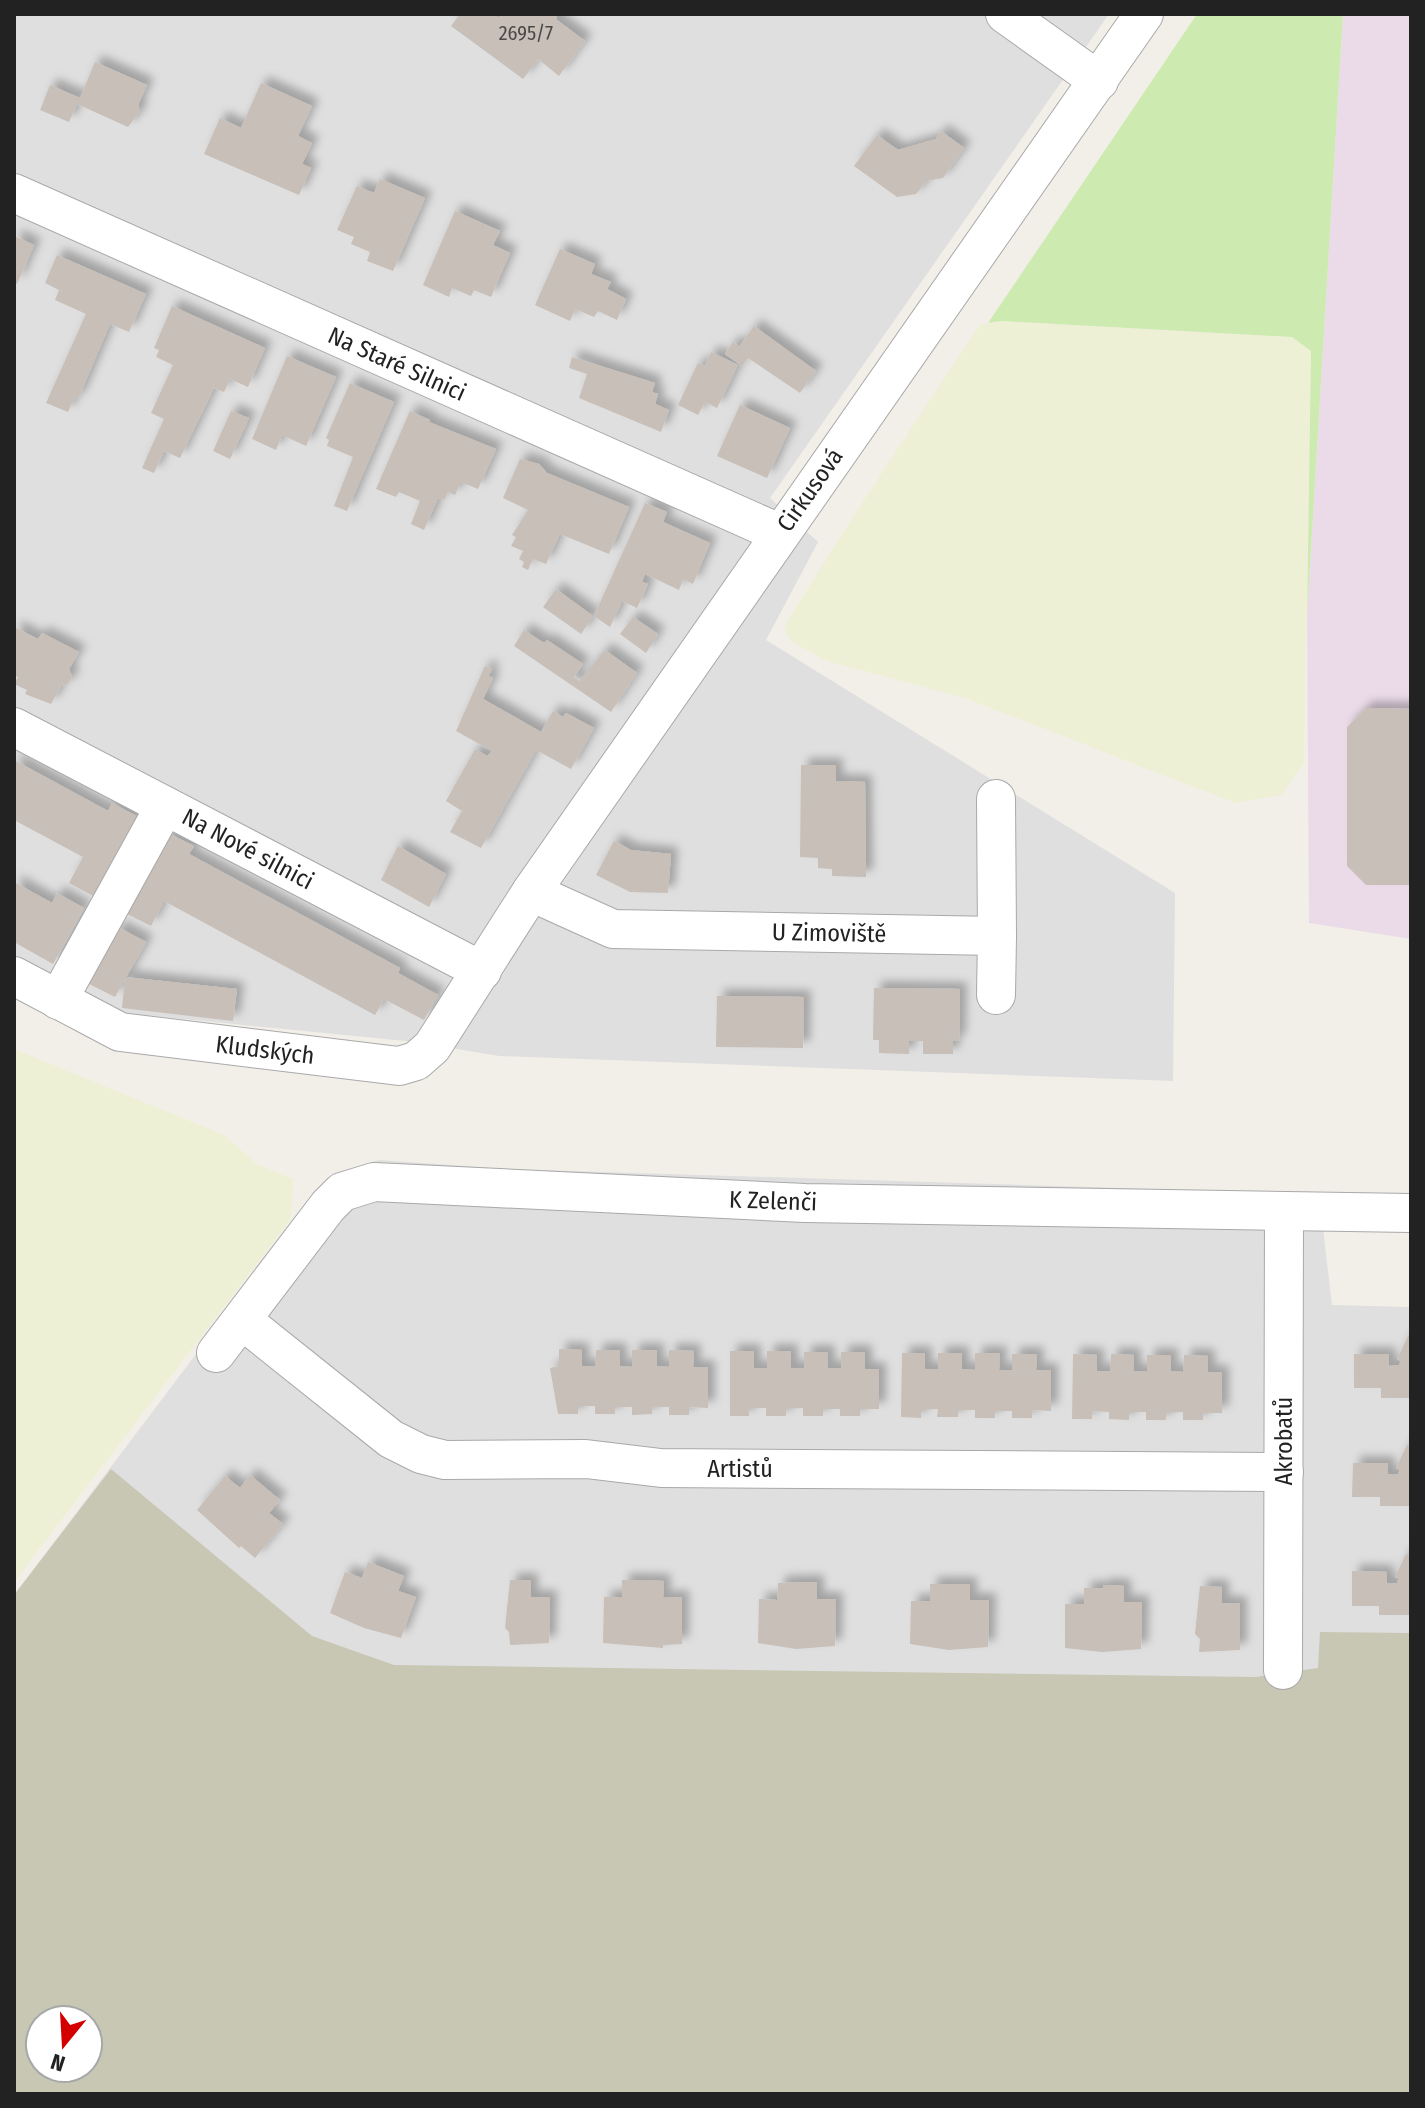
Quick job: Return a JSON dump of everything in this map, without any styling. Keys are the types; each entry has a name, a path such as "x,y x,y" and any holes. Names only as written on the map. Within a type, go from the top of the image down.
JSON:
{"street":[{"path":"1005,14 1099,81"},
{"name":"Cirkusová","path":"482,971 531,892 779,533 1144,14"},
{"name":"Na Staré Silnici","path":"14,193 779,533"},
{"name":"Na Nové silnici","path":"14,727 482,971"},
{"path":"996,799 996,995"},
{"path":"58,1000 165,806"},
{"name":"U Zimoviště","path":"531,892 613,929 997,936"},
{"name":"Kludských","path":"14,976 120,1032 399,1066 416,1061 432,1047 482,971"},
{"name":"K Zelenči","path":"216,1353 328,1206 342,1192 374,1182 805,1203 1411,1213"},
{"name":"Akrobatů","path":"1283,1670 1284,1211"},
{"name":"Artistů","path":"242,1320 391,1439 421,1454 445,1460 586,1459 661,1468 1284,1472"}],"shaded area":[{"path":"14,14 1109,14 770,498 818,542 766,640 1175,893 1173,1081 499,1056 415,1042 123,1013 14,958"},
{"path":"1343,14 1411,14 1411,939 1309,923 1307,617"},
{"path":"1001,321 1292,337 1311,351 1304,763 1281,795 1235,803 965,698 827,661 791,641 785,630 788,620 854,515 980,325"},
{"path":"14,1049 224,1135 257,1164 293,1179 291,1219 14,1582"},
{"path":"379,1160 507,1169 1319,1194 1332,1305 1411,1307 1411,2094 14,2094 14,1595 333,1173"},
{"path":"111,1469 312,1636 394,1665 1255,1677 1318,1668 1320,1632 1411,1633 1411,2094 14,2094 14,1595"}],"green space":[{"path":"1197,14 1343,14 1307,617 1311,351 1292,337 1001,321 988,323"}],"building":[{"path":"460,14 499,17 501,14 556,14 557,20 585,41 559,76 538,59 523,79 451,26"},
{"path":"95,62 147,85 138,105 140,111 128,127 77,104 69,122 40,110 50,85 80,98"},
{"path":"261,83 312,106 298,136 312,143 302,164 311,168 299,195 204,154 220,118 241,128"},
{"path":"941,131 964,148 943,178 926,181 916,194 897,197 854,166 877,135 898,150 936,139"},
{"path":"380,179 425,198 393,271 367,261 370,252 351,244 354,237 337,230 357,186 374,193"},
{"path":"455,211 500,231 493,245 510,253 491,297 474,290 471,296 452,288 449,297 423,285"},
{"path":"14,236 34,245 17,284 14,282"},
{"path":"560,249 595,264 591,274 611,282 607,289 626,299 617,320 598,311 594,317 575,309 570,321 535,305"},
{"path":"57,255 146,294 129,332 110,324 78,399 74,398 68,412 46,403 86,314 55,300 59,290 45,283"},
{"path":"172,306 265,348 248,387 230,379 224,392 214,388 180,458 164,451 154,473 142,468 164,419 151,413 173,365 156,357 159,350 154,348"},
{"path":"754,326 816,371 800,393 748,358 742,366 725,354 733,342 739,347"},
{"path":"711,352 738,365 717,408 705,402 698,415 678,405 698,363 705,366"},
{"path":"287,356 336,377 306,446 282,435 276,450 252,439"},
{"path":"572,357 655,383 652,392 658,394 655,404 669,410 661,432 579,398 587,374 569,368"},
{"path":"350,383 394,402 347,511 334,506 353,457 327,446 329,440 326,438"},
{"path":"740,405 790,428 767,478 717,456"},
{"path":"231,411 249,418 230,459 213,451"},
{"path":"410,411 496,449 478,489 461,482 455,495 448,492 444,500 438,498 424,530 411,524 420,501 399,492 396,497 376,489"},
{"path":"520,459 539,464 547,473 629,507 609,554 560,534 546,564 533,559 528,570 522,567 524,562 519,559 523,551 511,546 516,537 512,535 528,510 503,498"},
{"path":"645,503 667,512 663,522 710,543 693,584 683,579 679,590 645,574 642,582 648,584 637,608 622,601 610,627 594,616"},
{"path":"556,589 593,616 581,634 543,607"},
{"path":"633,617 658,634 646,653 620,634"},
{"path":"14,627 38,639 42,633 79,652 69,669 72,677 68,684 61,686 51,704 25,694 27,690 14,684 18,677 14,675"},
{"path":"524,630 544,643 547,640 583,664 574,677 579,681 605,650 637,673 611,712 514,646"},
{"path":"485,666 492,669 488,676 493,678 483,699 541,732 553,711 563,717 566,713 594,728 571,769 536,750 481,848 450,832 462,811 446,801 475,749 487,756 492,751 456,731"},
{"path":"1366,708 1411,709 1410,885 1366,885 1347,866 1347,727"},
{"path":"14,760 108,811 112,803 138,817 95,897 69,883 83,857 14,820"},
{"path":"801,765 836,765 836,781 865,782 866,877 832,876 832,869 818,868 818,858 800,857"},
{"path":"168,833 194,846 189,854 400,968 398,973 438,995 424,1020 384,999 375,1015 164,901 151,926 125,913"},
{"path":"614,841 631,850 671,854 668,893 630,892 596,875"},
{"path":"398,846 446,874 429,907 381,880"},
{"path":"14,882 52,903 57,893 84,908 53,964 14,942"},
{"path":"118,927 146,942 115,997 87,983"},
{"path":"125,977 237,989 233,1021 122,1008"},
{"path":"874,988 960,989 959,1041 953,1041 953,1054 923,1054 923,1041 909,1041 909,1054 879,1053 879,1040 873,1040"},
{"path":"717,996 804,997 803,1048 716,1047"},
{"path":"1408,1336 1411,1338 1411,1398 1381,1398 1381,1388 1354,1388 1354,1354 1389,1354 1389,1366 1399,1365 1401,1361 1397,1359"},
{"path":"559,1349 582,1350 582,1366 595,1366 596,1350 620,1350 620,1366 632,1367 632,1350 657,1350 657,1366 669,1367 669,1350 694,1351 693,1367 708,1367 708,1408 689,1407 689,1415 669,1415 669,1407 652,1407 652,1414 632,1415 632,1407 615,1407 615,1414 595,1414 595,1406 578,1406 578,1414 558,1414 550,1368 559,1366"},
{"path":"730,1351 754,1351 754,1368 767,1368 767,1351 791,1351 791,1368 804,1368 804,1352 828,1352 828,1368 841,1368 841,1352 865,1352 865,1369 879,1369 879,1409 860,1409 860,1416 840,1416 840,1409 823,1409 823,1416 803,1416 803,1408 786,1409 786,1416 766,1416 766,1408 749,1408 749,1416 730,1416"},
{"path":"902,1353 925,1353 925,1369 938,1369 938,1353 962,1353 962,1369 975,1370 975,1353 1000,1353 999,1370 1012,1370 1012,1354 1037,1354 1036,1370 1051,1370 1051,1411 1032,1410 1032,1418 1012,1418 1012,1411 995,1411 995,1418 975,1418 975,1410 958,1410 958,1417 937,1417 938,1409 921,1410 921,1418 901,1417"},
{"path":"1073,1354 1097,1355 1097,1371 1110,1371 1111,1354 1134,1355 1134,1371 1147,1372 1147,1355 1171,1355 1171,1371 1183,1372 1184,1355 1208,1356 1208,1372 1222,1372 1222,1413 1203,1413 1203,1420 1183,1420 1183,1412 1166,1413 1166,1420 1146,1420 1146,1412 1129,1412 1129,1420 1109,1419 1109,1412 1092,1411 1092,1419 1072,1419"},
{"path":"1407,1445 1411,1447 1411,1506 1380,1506 1380,1497 1352,1497 1353,1463 1388,1463 1388,1474 1398,1474 1400,1470 1396,1468"},
{"path":"250,1475 280,1500 269,1513 283,1524 255,1558 241,1546 239,1548 197,1510 225,1476 240,1488"},
{"path":"1406,1554 1411,1556 1411,1615 1379,1615 1379,1606 1352,1606 1352,1571 1387,1572 1387,1583 1397,1583 1399,1578 1395,1577"},
{"path":"368,1562 404,1576 398,1591 416,1597 401,1638 364,1628 330,1613 345,1572 362,1578"},
{"path":"510,1580 531,1580 531,1597 550,1597 549,1643 510,1645 509,1632 505,1628"},
{"path":"622,1580 664,1581 663,1598 682,1597 682,1644 663,1645 663,1648 603,1643 604,1597 622,1597"},
{"path":"817,1582 817,1599 836,1599 835,1646 796,1649 758,1643 759,1599 777,1600 778,1583"},
{"path":"930,1584 970,1584 970,1600 989,1600 988,1647 949,1650 910,1644 911,1601 930,1601"},
{"path":"1103,1585 1124,1586 1124,1602 1142,1602 1141,1649 1102,1652 1065,1648 1065,1604 1084,1604 1084,1588 1103,1588"},
{"path":"1200,1586 1222,1587 1222,1603 1240,1603 1240,1650 1199,1652 1200,1639 1195,1634"}]}
